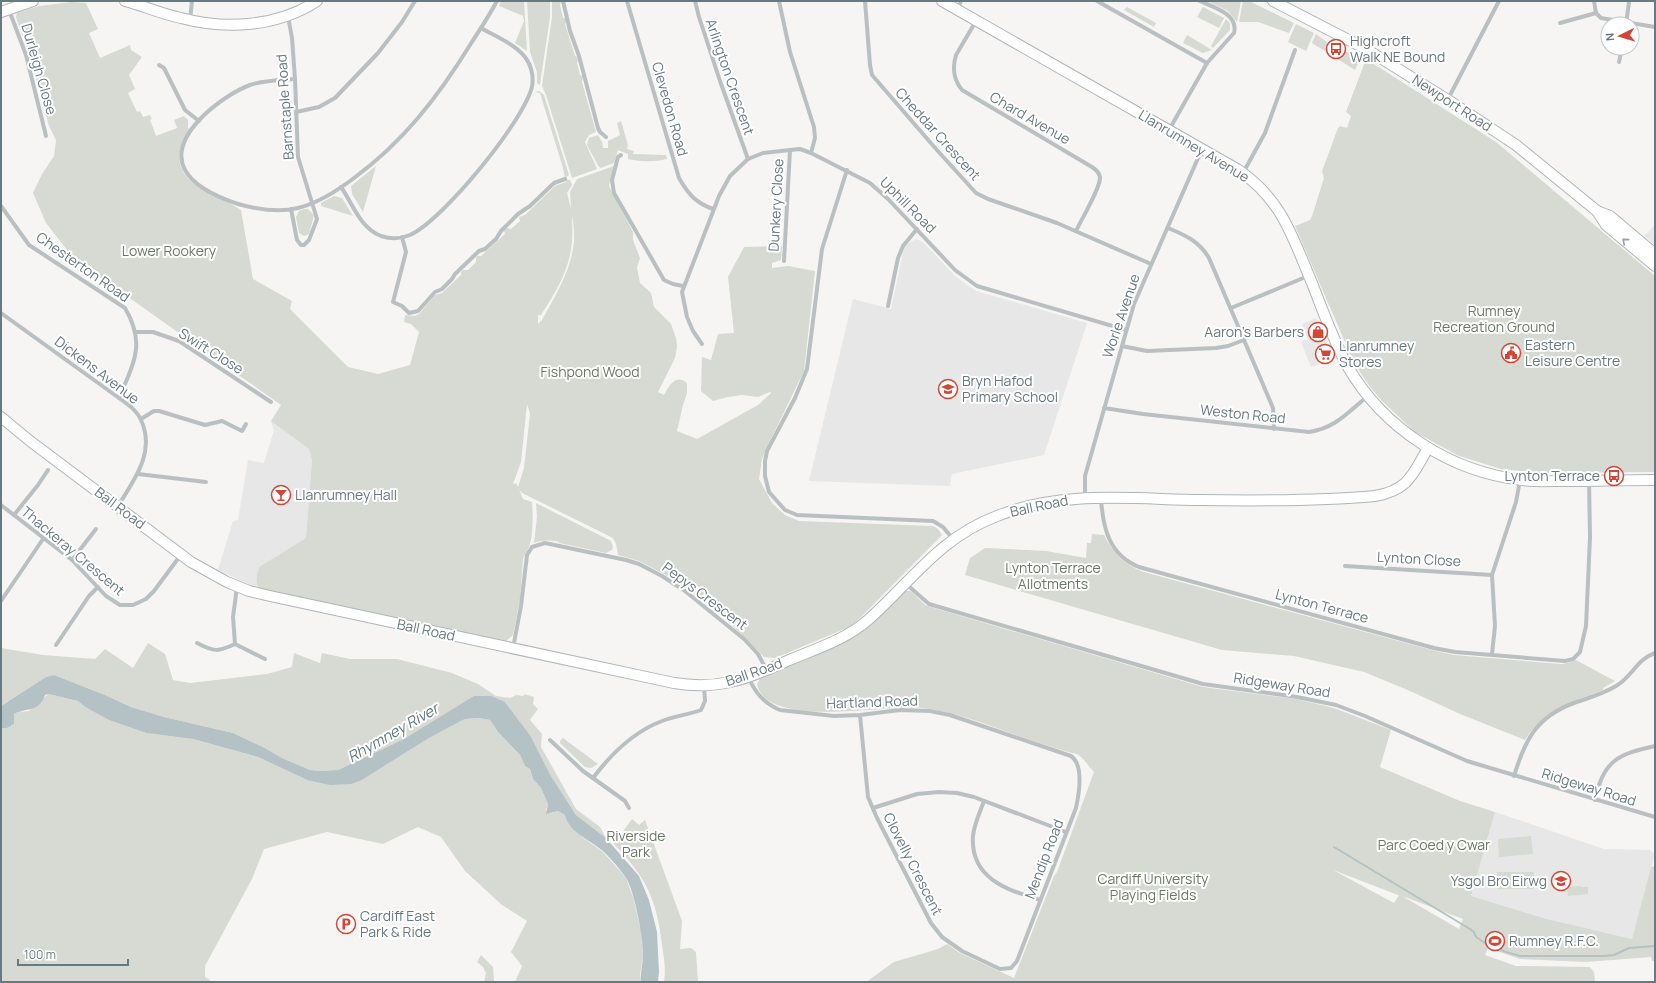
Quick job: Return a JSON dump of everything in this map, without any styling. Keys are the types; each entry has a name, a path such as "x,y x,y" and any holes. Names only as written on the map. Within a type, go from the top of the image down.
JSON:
{"street":[{"path":"5,10 33,1"},
{"path":"125,1 190,20 216,24 246,25 288,16 317,1"},
{"path":"190,20 192,1"},
{"path":"296,112 319,107 335,98 383,47 402,22 415,1"},
{"path":"295,79 267,81 243,89 221,101 199,121 190,132 182,151 185,170 194,181 220,197 247,206 269,209 292,209 312,203 331,194 384,154 417,120 438,94 497,1"},
{"path":"563,1 570,31 579,56 598,128 606,137"},
{"name":"Clevedon Road","path":"627,1 679,178 684,187 695,200 713,209"},
{"name":"Arlington Crescent","path":"695,1 698,17 748,159"},
{"path":"779,1 790,52 814,127 815,138 811,152"},
{"name":"Cheddar Crescent","path":"864,1 872,75 969,187 976,193 988,199 1057,223 1151,264"},
{"name":"Llanrumney Avenue","path":"942,1 959,5 976,20 1202,149 1242,173 1264,191 1282,214 1341,352 1354,377 1368,396 1400,428 1428,448 1477,470 1520,480 1655,480"},
{"path":"1097,1 1207,63"},
{"path":"1169,130 1207,63 1234,33 1235,24 1233,19 1225,13 1200,1"},
{"name":"Newport Road","path":"1273,1 1366,49 1448,100 1516,145 1597,211 1606,225 1655,266"},
{"path":"1448,100 1499,1"},
{"path":"1594,1 1596,13 1600,16"},
{"path":"1627,16 1629,2"},
{"name":"Durleigh Close","path":"5,10 26,55 46,136"},
{"path":"1560,23 1596,13"},
{"name":"Barnstaple Road","path":"288,16 292,38 295,79 298,157 317,219 309,240 301,246 297,240 292,209"},
{"name":"Chard Avenue","path":"976,20 954,61 955,79 962,90 1092,167 1100,177 1098,186 1076,231"},
{"path":"1640,25 1655,28"},
{"path":"341,187 368,228 382,236 389,238 412,235 449,203 472,179 494,151 532,87 531,68 524,55 512,46 481,28"},
{"path":"1242,173 1266,133 1295,50"},
{"path":"1619,62 1620,56"},
{"path":"159,65 164,68 184,110 199,121"},
{"name":"Worle Avenue","path":"1085,498 1085,476 1136,297 1202,149"},
{"name":"Uphill Road","path":"702,344 693,331 687,317 682,298 683,286 713,209 730,176 748,159 762,153 790,150 811,152 863,178 878,190 955,270 977,286 1126,330"},
{"name":"Dunkery Close","path":"784,261 790,150"},
{"path":"621,155 618,157 612,180 614,193 664,280 683,286"},
{"path":"847,170 822,249 807,369 795,398 768,451 764,468 767,485 769,492 779,504 797,516 932,521 943,527 952,539"},
{"path":"402,237 406,252 393,302 402,306 406,312 413,313 418,311 435,292 442,289 479,251 485,249 496,239 501,231 518,214 530,206 554,183 565,179"},
{"name":"Chesterton Road","path":"1,206 29,245 125,308 132,321 137,345 135,357 119,398"},
{"name":"Newport Road","path":"1597,211 1610,216 1655,254"},
{"path":"1168,228 1192,239 1205,251 1231,308 1273,408 1275,416 1274,429"},
{"path":"888,306 898,258 903,246 917,229"},
{"path":"1231,308 1309,276"},
{"name":"Dickens Avenue","path":"1,313 133,408 141,419 146,438 145,456 138,474 118,506"},
{"name":"Swift Close","path":"135,332 153,332 179,341 271,402"},
{"path":"1122,346 1146,351 1216,348 1228,346 1244,340"},
{"name":"Weston Road","path":"1104,408 1124,412 1303,432 1316,431 1329,427 1341,419 1368,396"},
{"path":"141,419 154,411 159,410 205,425 222,421 228,422 242,431 246,424"},
{"name":"Ball Road","path":"1,417 181,554 209,573 238,587 270,596 674,683 704,685 724,683 748,677 832,642 854,630 876,612 905,582 952,539 983,522 1011,511 1053,501 1101,497 1233,500 1374,496 1391,492 1409,480 1428,448"},
{"path":"14,515 48,470"},
{"path":"138,474 206,482"},
{"path":"1492,654 1494,626 1492,574 1517,498 1520,480"},
{"name":"Lynton Terrace","path":"1101,497 1104,524 1108,536 1118,554 1134,565 1434,648 1455,652 1565,661 1572,659 1580,652 1587,615 1590,560 1589,481"},
{"name":"Thackeray Crescent","path":"1,505 72,560 106,596 116,604 128,606 138,604 146,599 154,591 181,554"},
{"path":"72,560 96,529"},
{"path":"1,601 43,539"},
{"name":"Pepys Crescent","path":"513,648 521,600 526,555 534,546 545,543 626,560 639,564 662,576 685,591 744,639 758,654 767,670"},
{"name":"Lynton Close","path":"1345,566 1492,574"},
{"name":"Ridgeway Road","path":"905,582 929,604 1187,679 1239,690 1297,697 1336,705 1395,729 1456,757 1514,776 1655,817"},
{"path":"56,645 89,596 98,587"},
{"path":"235,644 233,617 238,587"},
{"path":"197,643 209,650 215,651 235,644 265,659"},
{"path":"1514,776 1526,742 1543,721 1564,707 1616,687 1629,676 1642,659 1655,653"},
{"name":"Hartland Road","path":"748,677 759,696 765,702 776,708 792,712 814,714 860,715 900,710 941,713 1071,756 1076,760"},
{"path":"593,778 617,750 645,729 668,719 701,710 705,701 704,685"},
{"name":"Clovelly Crescent","path":"860,715 866,787 873,808 924,912 939,934 962,951 1000,969 1011,968 1016,964"},
{"path":"550,740 583,771 625,801 629,808"},
{"path":"1595,800 1604,775 1618,758 1631,752 1655,746"},
{"name":"Mendip Road","path":"1016,964 1078,797 1079,768 1076,760"},
{"path":"873,808 917,794 931,792 957,793 969,795 1066,832"},
{"path":"984,801 973,836 974,851 980,866 990,879 1002,887 1040,900"}],"shaded area":[{"path":"1655,224 1655,245 1644,235 1647,234"},
{"name":"Bryn Hafod Primary School","path":"917,239 923,242 956,277 976,291 1087,323 1044,455 952,474 950,486 809,481 853,299 891,309 904,248 910,242"},
{"path":"1316,318 1333,359 1311,367 1301,342 1308,339 1302,324"},
{"path":"271,421 309,449 312,460 306,538 259,567 256,578 260,589 218,570 233,521 238,520 248,460 264,463 274,430"},
{"path":"54,675 131,707 164,717 233,733 282,758 310,770 320,771 338,770 404,739 474,696 491,696 505,702 530,735 551,776 576,815 606,838 639,876 649,900 657,932 658,982 641,982 643,955 642,938 638,915 626,878 604,852 571,827 565,815 558,811 546,814 548,804 541,788 533,779 530,769 525,766 520,755 498,732 490,720 479,718 465,719 429,738 362,780 351,784 330,785 307,780 258,757 193,739 146,733 109,720 85,707 78,701 48,694 45,695 36,707 14,714 14,724 7,728 1,728 1,706 46,677"},
{"name":"Ysgol Bro Eirwg","path":"1495,812 1604,849 1650,850 1655,854 1632,939 1547,919 1471,896"}],"green space":[{"path":"501,1 524,1 527,51 515,43 524,21 523,16 499,6"},
{"path":"527,1 550,1 550,17 539,85 537,83 537,72 530,52"},
{"path":"552,1 561,1 560,5 563,18 566,18 567,22 565,24 575,56 578,60 577,63 580,75 583,76 582,82 596,132 589,135 585,142 597,169 572,178 542,86 552,17"},
{"path":"1207,1 1241,1 1237,22 1228,11"},
{"path":"1243,1 1249,1 1294,23 1289,33 1258,22 1239,22"},
{"path":"72,2 86,3 98,29 89,33 100,58 130,45 131,50 142,57 129,75 135,89 128,93 137,112 140,111 143,117 150,115 152,119 150,120 156,136 177,128 174,120 184,116 188,120 188,128 190,129 181,147 180,161 183,172 191,181 202,189 241,210 253,279 292,301 290,309 348,367 378,374 410,365 419,332 411,324 404,322 405,315 415,316 419,314 435,295 442,293 461,275 463,270 468,270 476,262 477,256 481,256 505,234 504,230 507,228 511,229 520,221 519,217 525,215 555,186 566,182 566,180 570,180 572,185 567,193 571,209 570,192 577,179 614,166 609,186 633,232 633,240 640,258 637,267 640,283 651,293 654,307 671,324 676,338 677,347 675,358 658,392 664,395 670,385 679,379 687,383 687,393 677,431 697,439 758,405 771,393 770,392 758,397 742,395 713,401 701,391 702,357 711,360 718,334 734,333 728,277 744,247 782,246 781,260 772,263 772,268 788,266 815,271 804,371 762,459 759,479 772,503 785,515 799,521 933,526 938,529 942,535 860,618 849,627 775,658 764,657 735,628 694,593 664,574 639,561 618,555 613,538 522,493 519,489 523,499 532,502 532,535 523,559 520,600 513,635 505,642 260,589 257,581 259,567 306,538 312,460 309,449 271,421 281,405 74,259 46,223 33,193 42,174 54,156 56,140 49,126 33,67 16,17 17,13 39,6","holes":["572,216 574,244 567,270 556,295 542,320 538,324 538,315 541,315 552,298 565,271 571,251","527,404 530,414 524,468 518,487 516,483 513,484 521,462"]},
{"path":"1127,7 1156,23 1154,27 1124,10"},
{"path":"1203,7 1224,18 1219,28 1197,17"},
{"path":"1226,19 1230,23 1230,30 1213,48 1211,46"},
{"path":"1296,24 1314,33 1306,51 1288,42"},
{"path":"1316,34 1340,52 1341,50 1361,57 1355,70 1312,43"},
{"path":"1187,35 1212,50 1203,53 1183,43"},
{"name":"Rumney Recreation Ground","path":"1366,59 1496,142 1655,276 1655,472 1541,473 1501,469 1459,456 1415,432 1383,402 1370,387 1354,363 1295,226 1310,220 1312,216 1324,178 1322,171 1338,128 1340,126 1347,128 1351,116 1346,112"},
{"path":"539,91 544,95 569,175 565,178 540,93 535,92"},
{"path":"621,121 628,145 627,149 634,151 633,154 666,155 667,159 657,161 633,160 628,159 628,154 618,150 614,163 601,168 599,167 587,145 589,138 598,135 602,142 603,148 608,148 608,141 620,135 617,123"},
{"path":"376,166 363,212 352,194 351,186"},
{"path":"334,196 342,198 353,216 321,206 321,203"},
{"path":"308,209 314,215 309,234 304,236 299,233 296,217 299,211"},
{"path":"536,503 611,541 613,547 612,550 606,553 553,541 534,543 537,517"},
{"name":"Lynton Terrace Allotments","path":"1092,534 1104,535 1115,553 1120,558 1131,566 1144,572 1454,655 1561,664 1576,660 1615,681 1603,688 1603,690 1570,703 1550,714 1533,729 1525,740 1460,714 1364,672 1294,656 1222,650 965,575 970,558 985,548 1046,551 1086,558 1087,543 1091,543"},
{"path":"902,591 911,591 925,605 934,608 1203,687 1296,699 1334,708 1391,730 1380,767 1460,801 1495,812 1471,896 1547,919 1632,939 1651,867 1655,866 1655,961 1652,961 1651,957 1586,962 1520,959 1488,948 1485,955 1516,966 1590,967 1594,972 1595,982 866,982 894,962 938,949 947,944 960,953 1014,978 1054,876 1057,872 1094,772 1077,754 1036,742 951,713 922,708 830,712 804,711 782,707 765,698 757,684 762,676 819,652","holes":["1333,870 1398,895 1399,895 1394,903","1402,896 1463,919 1459,929"]},
{"path":"148,643 165,654 173,680 190,683 267,674 292,667 294,653 320,663 322,653 350,659 397,659 452,673 478,684 496,696 510,698 516,695 524,696 524,694 534,697 533,704 538,709 530,720 542,734 541,747 576,809 600,827 606,838 576,815 551,776 530,735 505,702 432,723 404,739 338,770 320,771 310,770 282,758 233,733 164,717 131,707 54,675 46,677 1,706 1,648 43,655 95,659 105,649 133,668"},
{"path":"48,694 78,701 85,707 109,720 146,733 193,739 258,757 307,780 362,780 429,738 465,719 479,718 490,720 498,732 520,755 525,766 530,769 533,779 541,788 548,804 546,810 552,813 558,811 565,815 582,837 603,852 626,878 634,900 641,932 643,956 640,974 641,982 515,982 522,966 511,952 527,921 502,905 465,871 441,837 418,827 383,844 327,832 264,849 252,879 205,966 205,977 210,980 209,982 1,982 1,728 7,728 14,724 13,714 29,711"},
{"path":"563,738 598,764 591,768 585,767 560,743"},
{"name":"Riverside Park","path":"632,819 639,825 645,820 682,921 680,949 691,948 696,952 698,982 664,982 665,968 660,929 653,902 648,890 634,867 614,844"},
{"path":"1531,836 1533,854 1499,857 1498,839"},
{"path":"1497,872 1534,872 1534,889 1497,889"},
{"path":"1567,887 1588,887 1588,894 1568,896"},
{"path":"481,955 493,967 494,982 484,982 486,973 483,967 477,962"}],"waterway":[{"path":"1334,847 1470,929 1474,932 1476,937 1485,943 1506,952 1520,956 1605,956 1614,955 1629,948 1655,946"}],"place":[{"name":"Highcroft Walk NE Bound","path":"1336,49"},
{"name":"Aaron's Barbers","path":"1318,332"},
{"name":"Eastern Leisure Centre","path":"1511,353"},
{"name":"Llanrumney Stores","path":"1325,354"},
{"name":"Bryn Hafod Primary School","path":"948,389"},
{"name":"Lynton Terrace","path":"1614,476"},
{"name":"Llanrumney Hall","path":"281,495"},
{"name":"Ysgol Bro Eirwg","path":"1561,881"},
{"name":"Cardiff East Park & Ride","path":"346,924"},
{"name":"Rumney R.F.C.","path":"1495,941"}],"park label":[{"name":"Lower Rookery","path":"169,251"},
{"name":"Fishpond Wood","path":"590,372"},
{"name":"Parc Coed y Cwar","path":"1434,845"},
{"name":"Cardiff University Playing Fields","path":"1153,888"}],"water label":[{"name":"Rhymney River","path":"393,733"}]}
